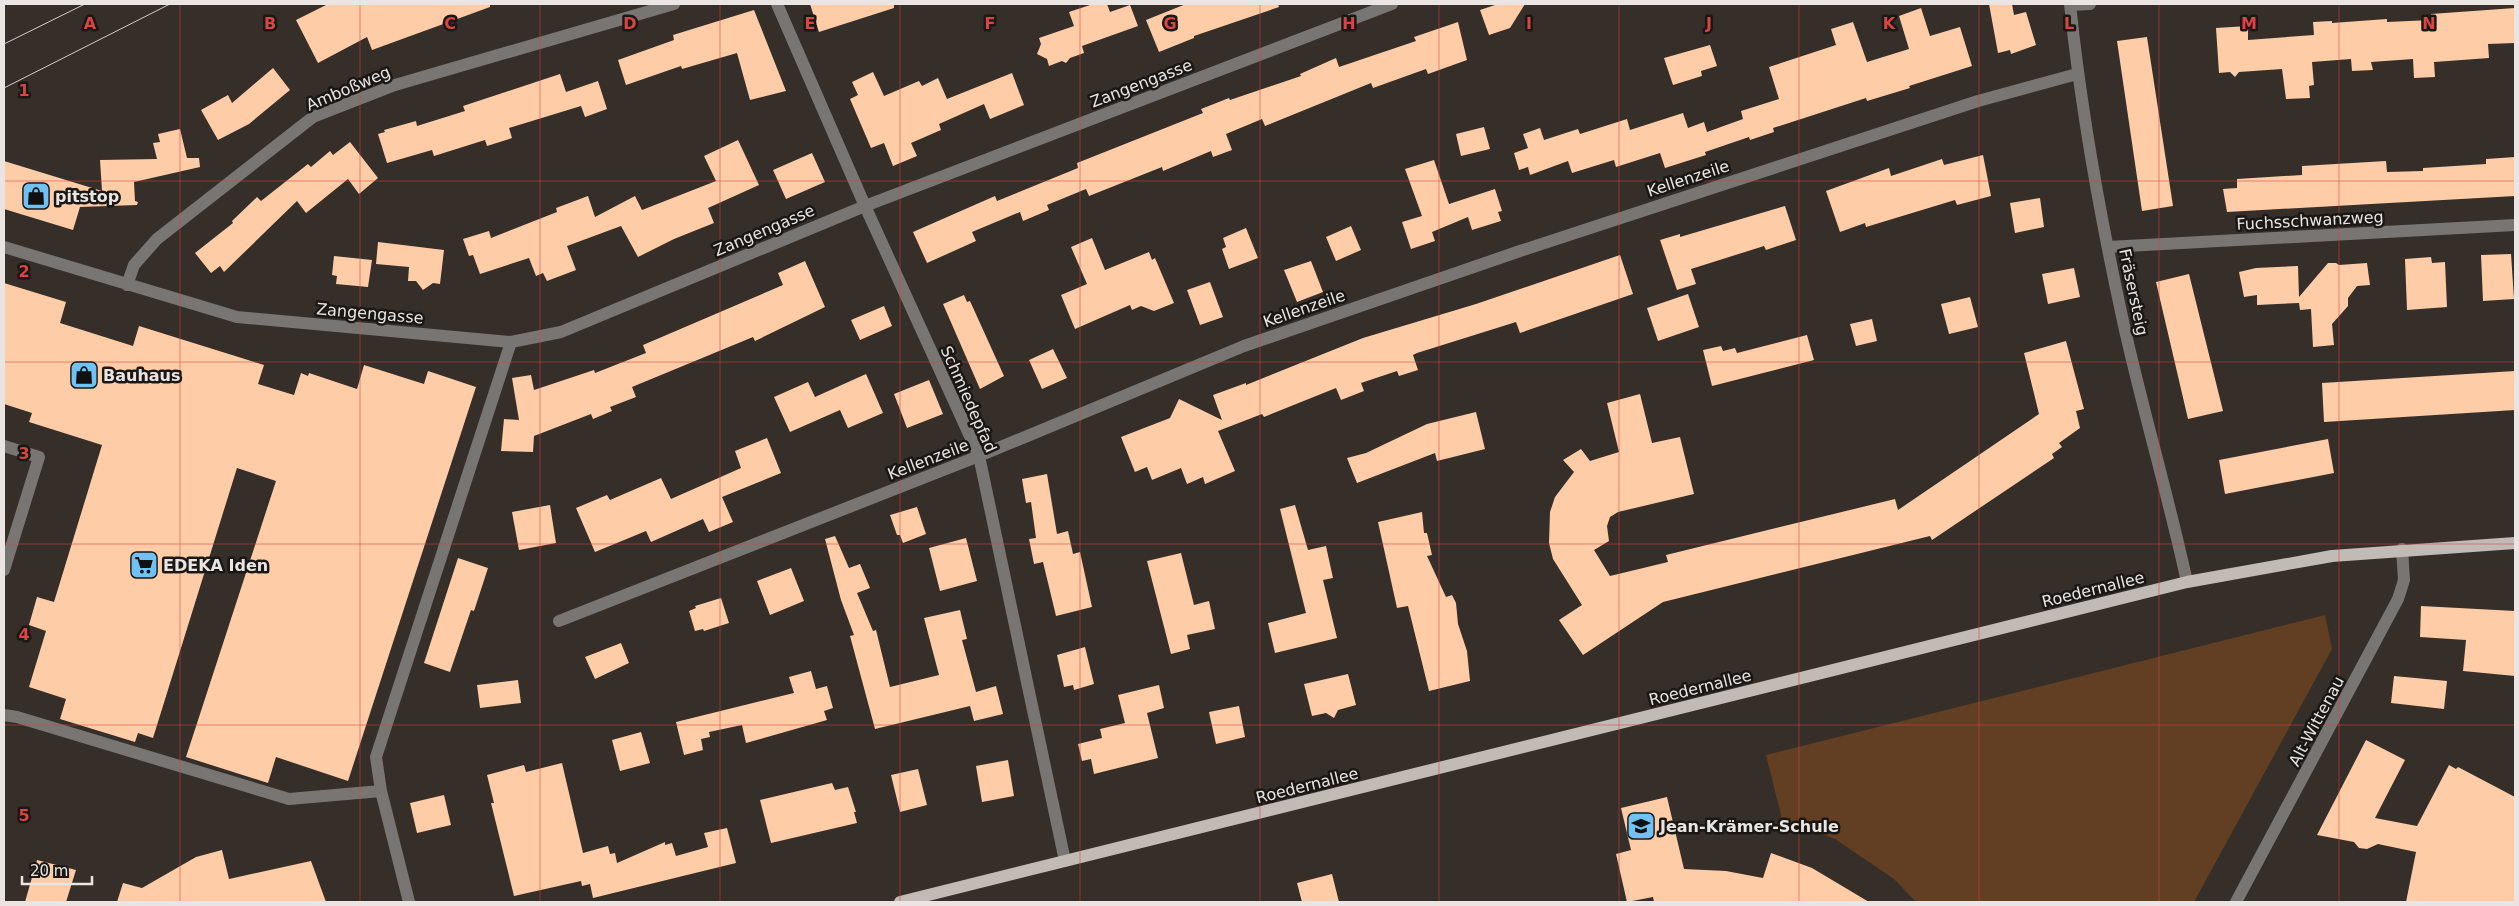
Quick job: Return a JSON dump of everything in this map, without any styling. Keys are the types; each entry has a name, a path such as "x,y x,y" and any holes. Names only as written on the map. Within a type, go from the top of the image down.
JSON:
{"main road":[{"name":"Roedernallee","path":"900,902 2187,582 2332,556 2515,543"}],"street":[{"name":"Amboßweg","path":"127,285 134,265 157,239 313,118 395,85 674,4"},
{"name":"Schmiedepfad","path":"777,4 865,206 979,456 1065,861"},
{"name":"Zangengasse","path":"127,285 237,317 511,342 561,332 865,206 1392,4"},
{"path":"2070,4 2090,4"},
{"name":"Fräsersteig","path":"2070,4 2077,74 2108,247 2123,321 2187,582"},
{"name":"Kellenzeile","path":"559,621 979,456 1263,340 1520,251 1969,104 2077,74"},
{"name":"Fuchsschwanzweg","path":"2108,247 2515,225"},
{"path":"4,247 127,285"},
{"path":"409,902 381,791 376,757 511,342"},
{"path":"4,446 39,457 4,570"},
{"name":"Alt-Wittenau","path":"2236,902 2398,599 2404,580 2402,550"},
{"path":"4,715 17,717 289,799 381,791"}],"shaded area":[{"path":"2325,615 2332,649 2194,902 1916,902 1894,879 1835,839 1782,819 1766,755"}],"building":[{"path":"328,4 490,4 490,7 372,50 367,37 318,63 296,20"},
{"path":"810,4 894,4 894,8 819,32"},
{"path":"1093,4 1107,4 1110,12 1130,5 1138,26 1082,46 1084,53 1070,58 1066,63 1062,61 1049,66 1047,59 1037,54 1041,44 1039,38 1074,26 1069,12"},
{"path":"1186,4 1278,4 1279,7 1194,36 1194,38 1159,52 1146,20"},
{"path":"1498,4 1525,4 1510,28 1489,35 1480,10"},
{"path":"1989,4 2012,4 2014,15 2026,12 2036,45 2011,54 2010,50 1998,53"},
{"path":"1921,8 1930,36 1960,27 1972,66 1909,86 1910,88 1867,101 1866,98 1773,128 1774,132 1750,140 1749,137 1705,152 1706,155 1665,168 1660,153 1616,167 1614,160 1572,173 1568,161 1530,175 1528,167 1519,170 1514,153 1528,148 1523,134 1540,128 1544,140 1578,129 1580,134 1627,119 1630,130 1683,113 1688,128 1704,122 1707,132 1743,119 1741,111 1779,99 1769,67 1836,45 1831,29 1853,22 1867,62 1909,49 1899,16"},
{"path":"2515,8 2515,43 2488,44 2489,58 2434,62 2435,77 2414,78 2413,59 2371,62 2373,70 2352,71 2351,59 2312,62 2314,85 2309,86 2310,98 2286,99 2282,69 2239,72 2235,77 2230,72 2219,73 2216,28 2248,26 2248,40 2314,35 2313,22 2332,21 2332,23 2387,19 2387,22 2431,20 2431,14"},
{"path":"754,10 786,91 750,100 737,53 682,69 681,66 626,85 618,60 674,40 673,35"},
{"path":"1458,22 1467,60 1428,74 1426,69 1373,88 1371,83 1265,126 1262,119 1226,134 1232,150 1213,157 1211,151 1163,171 1162,167 1089,196 1086,189 1047,205 1049,210 1023,221 1020,212 972,232 976,241 927,263 913,232 995,196 997,201 1078,168 1077,163 1203,113 1201,109 1229,98 1230,100 1301,76 1300,74 1336,58 1339,67 1416,41 1414,37"},
{"path":"2147,37 2173,206 2142,211 2117,41"},
{"path":"1710,45 1717,66 1701,71 1702,76 1673,85 1664,58"},
{"path":"273,68 290,90 249,124 218,140 201,110 228,95 232,103"},
{"path":"873,72 884,96 919,81 922,86 938,78 947,99 1012,73 1024,105 990,119 984,104 939,124 941,130 911,143 917,156 893,166 884,143 871,148 850,99 858,95 852,82"},
{"path":"560,74 566,92 598,81 607,109 585,117 581,106 509,128 512,138 487,146 485,140 434,156 432,150 387,163 378,134 385,132 384,130 416,121 417,126 465,111 463,106"},
{"path":"1484,127 1490,149 1461,156 1456,134"},
{"path":"180,129 187,158 199,158 200,167 134,182 137,205 80,207 73,230 4,209 4,161 102,191 100,160 157,159 153,143 160,142 158,134"},
{"path":"738,140 759,185 708,208 714,223 674,239 638,257 621,226 567,246 576,270 547,281 543,273 536,276 529,258 480,274 473,255 469,256 463,239 489,231 491,238 557,212 556,208 588,196 595,217 635,196 642,210 716,181 704,156"},
{"path":"350,142 378,178 359,194 348,179 306,213 297,201 224,272 220,266 211,273 195,253 233,223 232,221 257,197 261,201 308,164 311,167 330,151 333,155"},
{"path":"812,153 825,182 786,199 773,170"},
{"path":"1983,155 1991,196 1957,205 1955,200 1866,227 1865,223 1840,232 1826,191 1889,168 1891,176 1942,159 1944,165"},
{"path":"2515,157 2515,196 2227,212 2223,189 2237,188 2237,179 2302,175 2302,166 2386,161 2387,172 2423,171 2423,168 2486,164 2486,159"},
{"path":"1434,160 1449,204 1495,189 1502,211 1498,212 1501,221 1472,230 1468,217 1432,232 1435,241 1411,249 1402,222 1422,216 1405,169"},
{"path":"2040,198 2044,227 2015,233 2010,203"},
{"path":"1785,206 1796,240 1766,250 1764,246 1691,269 1696,284 1677,290 1660,240 1680,234 1680,237"},
{"path":"1351,226 1361,250 1336,261 1326,237"},
{"path":"1246,228 1258,258 1229,269 1222,249 1226,247 1223,238"},
{"path":"1092,238 1105,270 1149,252 1152,260 1155,258 1174,303 1154,311 1141,306 1132,310 1130,305 1075,329 1061,295 1087,284 1071,247"},
{"path":"378,242 444,250 440,284 433,283 423,290 416,281 408,281 409,267 376,264"},
{"path":"2511,254 2514,299 2483,301 2481,255"},
{"path":"1620,255 1633,294 1520,333 1516,322 1417,353 1413,355 1418,370 1399,376 1397,371 1361,383 1364,391 1341,400 1336,388 1264,417 1262,414 1218,431 1235,471 1205,484 1203,477 1187,484 1181,468 1152,480 1147,467 1135,472 1121,437 1170,418 1179,399 1222,420 1213,395 1246,383 1246,385 1363,338 1476,304"},
{"path":"334,256 372,260 368,287 336,284 337,276 332,275"},
{"path":"2431,257 2432,263 2445,262 2447,307 2407,310 2405,259"},
{"path":"805,261 825,307 755,341 753,337 632,387 636,397 610,407 612,411 593,419 591,414 534,436 533,452 501,451 504,419 519,420 512,378 531,375 534,390 594,370 595,373 646,353 643,345 783,285 778,273"},
{"path":"1311,261 1323,292 1297,302 1284,270"},
{"path":"2328,263 2339,265 2367,263 2370,285 2357,286 2348,298 2348,306 2332,324 2334,345 2313,347 2311,309 2300,310 2299,303 2257,305 2257,295 2244,297 2239,272 2256,268 2298,266 2299,297"},
{"path":"2074,268 2080,297 2048,304 2042,274"},
{"path":"2189,274 2223,411 2188,419 2156,282"},
{"path":"1210,282 1223,317 1200,325 1187,290"},
{"path":"4,283 66,302 60,323 133,346 139,326 264,365 258,384 294,395 301,373 308,376 309,373 357,389 364,365 424,384 428,371 476,387 348,781 276,757 268,783 186,757 276,481 237,468 153,738 138,733 135,742 60,719 66,699 29,687 46,631 29,625 37,597 54,602 102,445 29,422 32,413 4,404"},
{"path":"1688,294 1699,327 1658,341 1647,308"},
{"path":"964,295 967,302 970,301 1004,376 980,389 943,304"},
{"path":"1970,297 1978,327 1949,334 1941,304"},
{"path":"884,306 892,326 860,340 851,320"},
{"path":"1872,319 1877,341 1856,346 1850,324"},
{"path":"1807,335 1814,360 1712,386 1703,350 1721,346 1723,351 1735,348 1737,353"},
{"path":"2066,341 2084,409 2076,411 2080,428 2059,443 2062,447 2052,454 2054,458 1932,540 1930,536 1663,602 1583,655 1559,620 1582,605 1553,559 1549,543 1550,512 1555,497 1574,472 1563,460 1581,449 1590,461 1619,452 1607,403 1640,394 1652,443 1680,437 1694,494 1618,512 1610,517 1607,526 1609,541 1594,550 1610,576 1668,562 1666,555 1895,499 1898,510 2039,414 2024,353"},
{"path":"1053,349 1067,378 1042,389 1029,360"},
{"path":"2515,371 2515,410 2324,422 2322,383"},
{"path":"866,374 883,413 848,428 840,410 790,432 774,397 808,382 815,397"},
{"path":"929,380 943,414 907,428 894,394"},
{"path":"1476,412 1485,449 1437,461 1435,453 1357,483 1347,458 1366,453 1427,424"},
{"path":"767,438 781,473 722,497 733,522 709,532 703,519 651,542 646,531 595,552 576,508 607,495 610,500 661,478 671,499 741,468 735,451"},
{"path":"2328,439 2334,473 2225,494 2219,460"},
{"path":"1047,474 1057,534 1068,531 1073,554 1080,552 1092,607 1056,616 1043,562 1034,564 1029,539 1036,538 1031,502 1026,503 1022,479"},
{"path":"550,505 556,543 519,550 512,512"},
{"path":"1295,505 1308,550 1326,546 1333,578 1323,580 1337,638 1275,653 1268,623 1306,613 1280,509"},
{"path":"917,507 926,534 903,543 900,535 897,535 890,515"},
{"path":"1422,512 1424,533 1427,533 1432,555 1427,556 1446,597 1452,595 1456,603 1458,624 1467,651 1470,681 1429,691 1408,606 1397,608 1378,522"},
{"path":"835,536 849,568 860,564 870,588 857,593 873,631 876,630 890,687 939,675 924,618 960,610 967,639 962,640 976,692 996,686 1003,714 974,721 970,706 875,729 850,636 854,635 841,600 825,539"},
{"path":"966,538 977,581 940,591 929,548"},
{"path":"1181,553 1194,605 1209,601 1215,629 1187,635 1190,649 1171,654 1147,561"},
{"path":"458,558 488,568 474,611 471,610 450,672 424,663"},
{"path":"791,568 804,601 770,615 757,581"},
{"path":"721,598 729,623 704,631 703,629 695,631 689,611 696,608 695,606"},
{"path":"2421,606 2515,611 2515,676 2463,671 2466,640 2420,637"},
{"path":"621,643 629,663 595,679 585,657"},
{"path":"1085,647 1094,684 1074,690 1073,685 1064,687 1057,655"},
{"path":"811,671 816,689 827,686 833,708 824,711 827,720 746,743 742,725 709,732 710,737 701,739 703,750 684,755 676,722 794,693 789,677"},
{"path":"1348,674 1356,705 1338,710 1334,718 1326,713 1312,716 1304,684"},
{"path":"2394,676 2447,681 2444,709 2391,703"},
{"path":"518,680 521,703 480,708 477,685"},
{"path":"1159,685 1164,708 1147,713 1158,758 1094,774 1091,759 1082,761 1078,744 1102,738 1100,729 1125,723 1118,695"},
{"path":"1239,706 1245,737 1216,744 1209,712"},
{"path":"641,732 650,763 620,771 612,740"},
{"path":"2366,740 2405,760 2375,818 2417,826 2449,765 2456,769 2458,767 2515,797 2515,902 2406,902 2416,852 2378,844 2367,849 2359,848 2354,842 2317,835"},
{"path":"1008,760 1014,796 982,802 976,766"},
{"path":"562,763 583,853 608,846 610,854 615,853 617,863 665,842 665,845 672,843 676,856 708,847 704,833 727,828 736,863 593,898 590,884 582,886 581,881 514,896 491,803 494,803 487,775 524,765 526,772"},
{"path":"918,769 927,805 900,812 891,775"},
{"path":"832,783 835,790 848,787 856,812 854,812 857,823 771,843 760,800"},
{"path":"444,795 451,825 417,833 410,803"},
{"path":"1667,797 1684,869 1726,871 1763,878 1771,853 1812,868 1869,902 1654,902 1653,897 1627,902 1616,854 1631,850 1621,808"},
{"path":"222,850 229,879 311,861 326,902 117,902 123,883 142,888 196,857"},
{"path":"37,860 76,870 66,902 25,902"},
{"path":"1332,874 1339,902 1302,902 1297,883"}],"tram line":[{"path":"4,44 85,4"},
{"path":"4,88 170,4"}],"place":[{"name":"pitstop","path":"36,196"},
{"name":"Bauhaus","path":"84,375"},
{"name":"EDEKA Iden","path":"144,565"},
{"name":"Jean-Krämer-Schule","path":"1641,826"}]}
